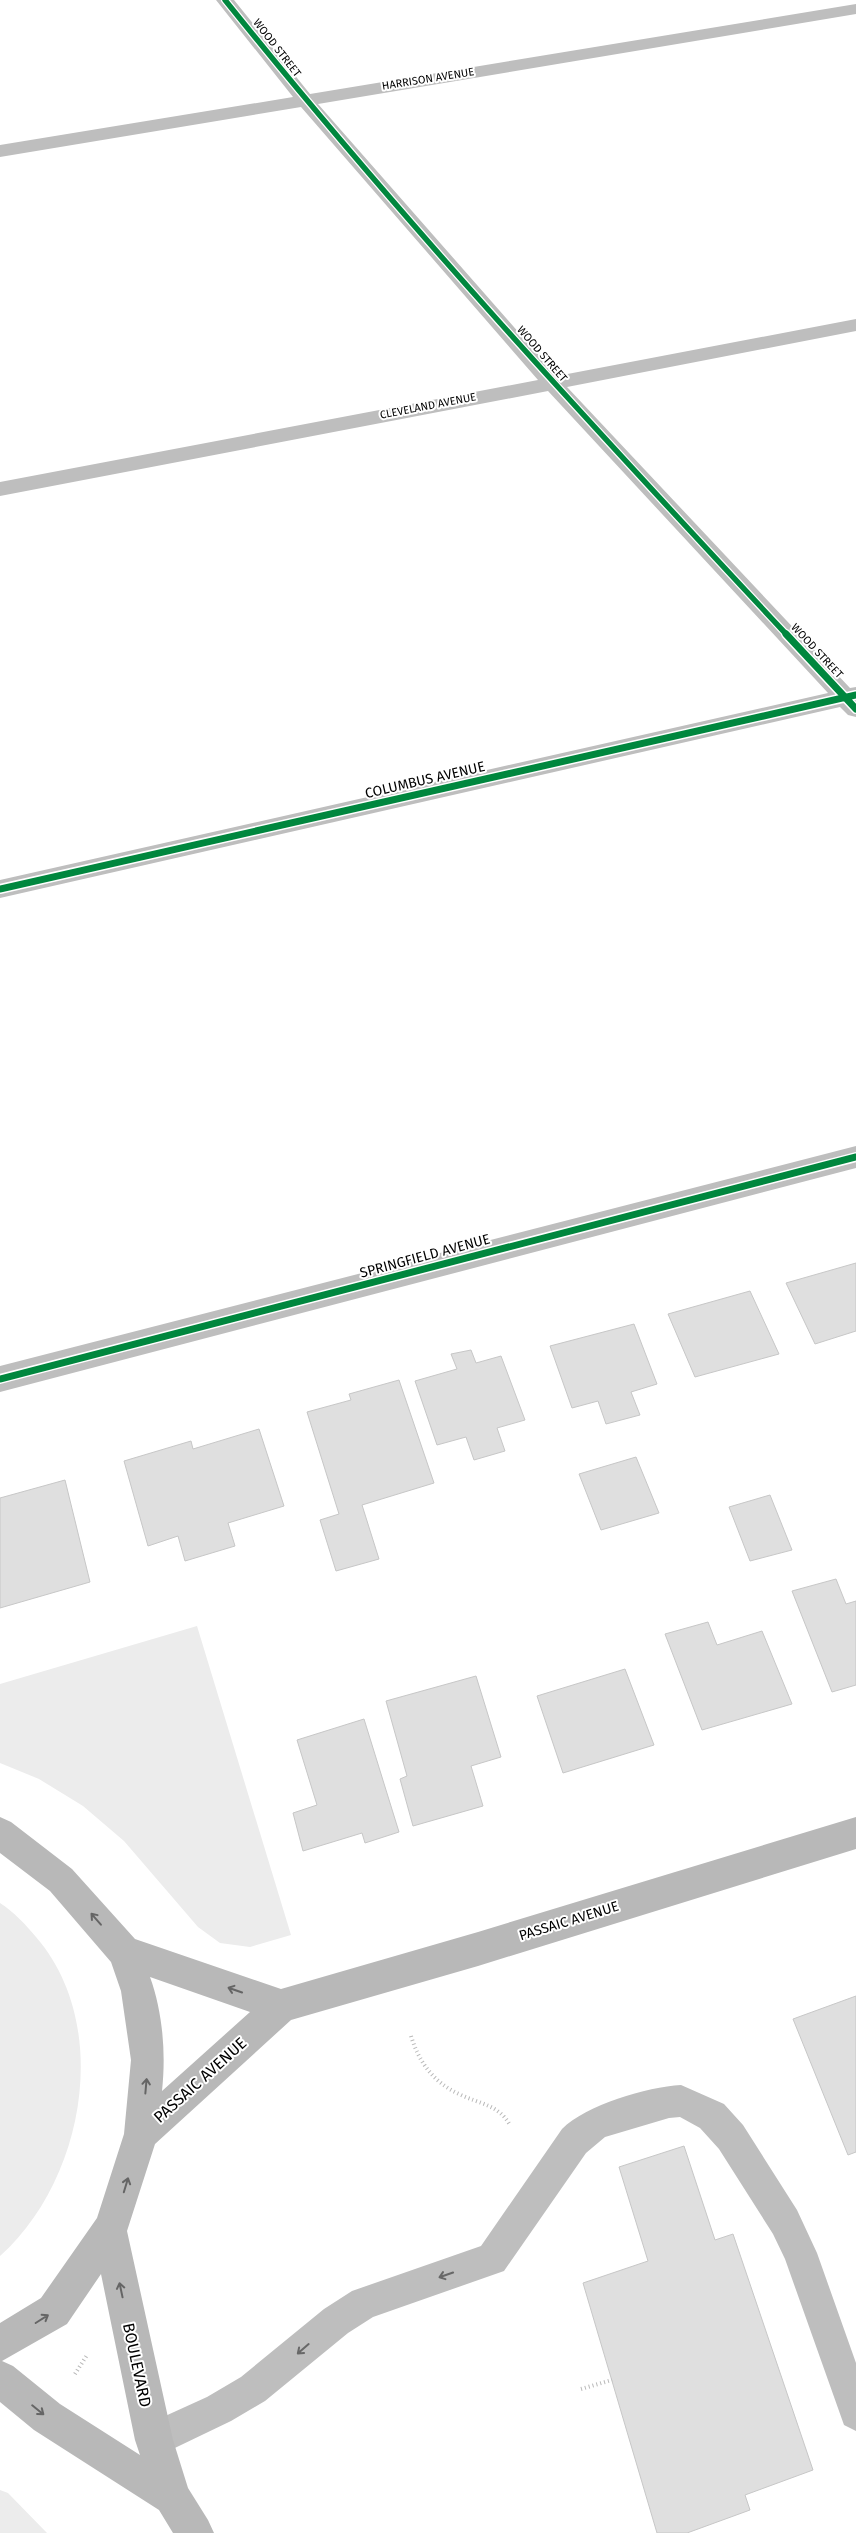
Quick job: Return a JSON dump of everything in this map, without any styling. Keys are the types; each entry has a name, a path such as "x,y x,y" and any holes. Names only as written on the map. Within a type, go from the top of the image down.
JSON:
{"street":[{"name":"WOOD STREET","path":"226,0 304,100 551,382 852,701"},
{"name":"HARRISON AVENUE","path":"0,151 856,9"},
{"name":"CLEVELAND AVENUE","path":"0,489 856,325"},
{"name":"COLUMBUS AVENUE","path":"0,889 852,701"},
{"name":"SPRINGFIELD AVENUE","path":"0,1379 856,1157"},
{"name":"PASSAIC AVENUE","path":"141,2134 281,2006 478,1949 856,1833"},
{"path":"0,1834 62,1880 124,1952 138,1991 148,2060 141,2134 117,2213 109,2230 54,2311 0,2344"},
{"path":"124,1952 281,2006"},
{"name":"BOULEVARD","path":"109,2230 154,2440 172,2498 196,2533"},
{"name":"BOULEVARD","path":"0,2379 47,2417 172,2498"}],"lane":[{"path":"154,2440 219,2409 253,2389 336,2321 364,2303 492,2259 574,2141 586,2129 669,2102 681,2101 712,2116 731,2137 785,2222 800,2253 856,2413"}],"path":[{"path":"411,2036 423,2067 435,2081 450,2091 498,2107 510,2125"},
{"path":"74,2374 84,2358 90,2354"},
{"path":"581,2390 612,2380"}],"shaded area":[{"path":"197,1626 291,1935 250,1947 220,1943 198,1927 124,1841 83,1806 39,1779 0,1763 0,1684"},
{"path":"0,1903 32,1932 60,1973 75,2014 81,2057 78,2102 69,2146 52,2187 29,2224 0,2256"},
{"path":"0,2490 8,2493 47,2533 0,2533"}],"building":[{"path":"856,1263 856,1331 815,1344 786,1283"},
{"path":"750,1291 779,1354 695,1377 668,1314"},
{"path":"634,1324 657,1384 631,1392 640,1415 606,1424 598,1401 572,1408 550,1346"},
{"path":"471,1350 476,1363 501,1356 525,1420 497,1428 505,1451 474,1460 466,1437 437,1445 415,1381 457,1369 451,1354"},
{"path":"399,1380 434,1483 362,1505 379,1559 336,1571 320,1520 339,1514 307,1412 351,1400 349,1394"},
{"path":"259,1429 284,1506 228,1523 235,1546 185,1561 178,1536 148,1546 124,1461 191,1441 193,1449"},
{"path":"636,1457 659,1513 601,1530 579,1474"},
{"path":"65,1480 90,1582 0,1608 0,1498"},
{"path":"770,1495 792,1550 750,1561 729,1507"},
{"path":"836,1579 846,1604 856,1601 856,1685 832,1692 792,1591"},
{"path":"708,1622 717,1645 762,1631 792,1704 702,1730 665,1634"},
{"path":"625,1669 654,1745 563,1773 537,1696"},
{"path":"476,1676 501,1757 471,1766 483,1806 413,1826 400,1779 407,1776 386,1701"},
{"path":"364,1719 399,1832 365,1843 362,1833 303,1851 293,1813 317,1805 297,1740"},
{"path":"856,1996 856,2152 848,2155 793,2019"},
{"path":"684,2146 715,2240 733,2234 813,2470 745,2495 750,2510 687,2533 657,2533 583,2283 648,2261 619,2167"}],"cycle path":[{"path":"225,0 304,99 551,382 856,709"},
{"path":"0,889 856,695"},
{"path":"0,1379 856,1157"}]}
